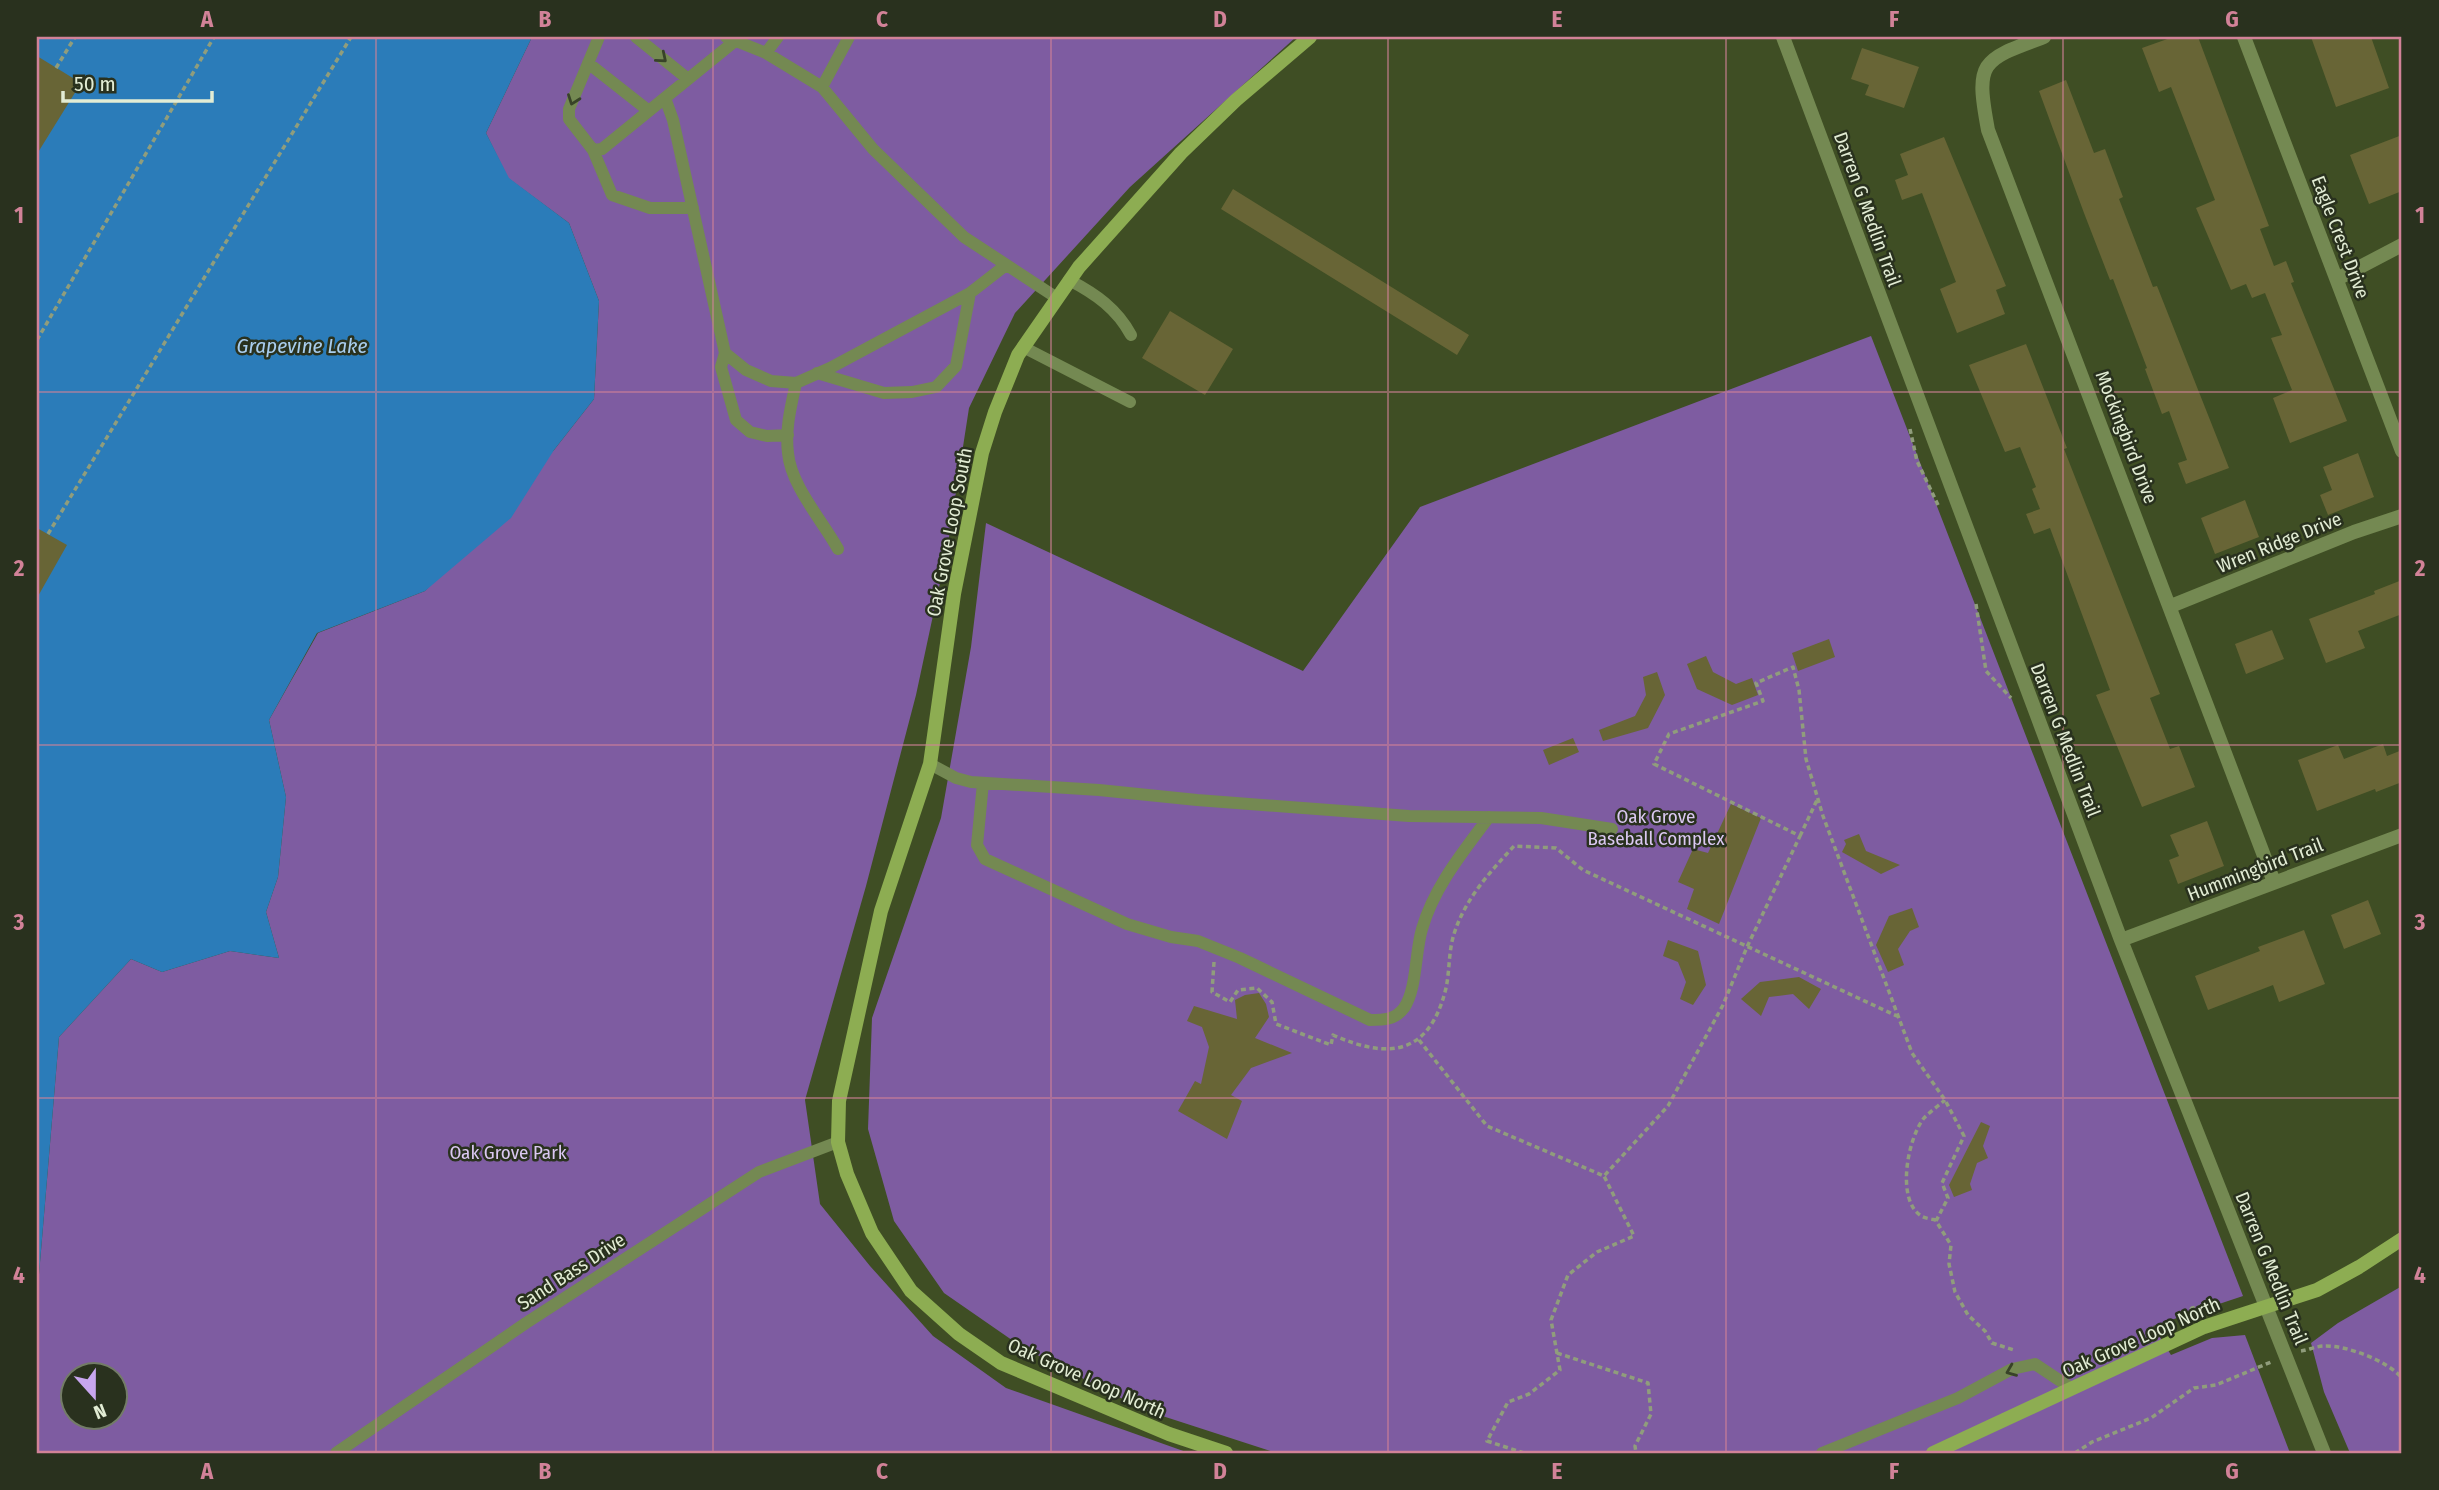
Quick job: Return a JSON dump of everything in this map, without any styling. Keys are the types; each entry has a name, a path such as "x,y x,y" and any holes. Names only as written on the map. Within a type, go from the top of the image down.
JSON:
{"street":[{"name":"Oak Grove Loop South","path":"838,1142 839,1101 881,911 930,764 954,594 982,453 995,412 1023,346 1069,280 1181,153 1236,100 1310,37"},
{"name":"Darren G Medlin Trail","path":"1783,37 2121,940 2324,1453"},
{"name":"Mockingbird Drive","path":"2044,37 2004,52 1988,63 1982,76 1983,105 1988,130 2274,882"},
{"name":"Eagle Crest Drive","path":"2244,37 2402,452"},
{"path":"2337,279 2402,246"},
{"name":"Wren Ridge Drive","path":"2171,606 2354,532 2402,516"},
{"name":"Hummingbird Trail","path":"2121,940 2402,835"},
{"name":"Oak Grove Loop North","path":"838,1142 847,1174 872,1233 911,1292 959,1334 1001,1363 1050,1385 1169,1434 1226,1453"},
{"name":"Oak Grove Loop North","path":"1933,1453 2204,1327 2317,1290 2402,1240"}],"lane":[{"path":"599,37 569,108 569,119 597,150 612,195 650,208 693,208"},
{"path":"636,37 688,79"},
{"path":"766,53 778,37"},
{"path":"822,87 849,37"},
{"path":"597,150 688,79 731,39 766,53 822,87 882,158 964,237 1058,298"},
{"path":"588,63 649,111"},
{"path":"665,98 673,120 725,353 721,367 736,420 750,432 766,436 788,435"},
{"path":"725,353 746,370 771,381 796,383 970,293 1006,265"},
{"path":"1069,280 1096,294 1123,319 1131,335"},
{"path":"817,373 884,393 912,392 936,387 956,366 970,293"},
{"path":"1023,346 1130,402"},
{"path":"796,383 788,417 788,455 801,491 838,549"},
{"path":"930,764 956,778 983,783 1409,816 1541,818 1612,829"},
{"path":"983,783 977,845 985,859 1127,924 1171,937 1198,941 1240,958 1370,1020 1390,1020 1404,1009 1410,992 1422,929 1436,894 1489,817"},
{"name":"Sand Bass Drive","path":"336,1453 759,1172 838,1142"},
{"path":"1822,1453 1958,1398 2012,1369 2035,1364 2071,1388"}],"path":[{"path":"56,68 75,37"},
{"path":"37,340 214,37"},
{"path":"48,534 351,37"},
{"path":"1800,836 1654,764 1669,734 1763,701 1756,683 1793,667 1799,690 1806,759 1817,798 1912,1053 1945,1100 1964,1136 1942,1183 1948,1198 1936,1221"},
{"path":"1604,1176 1668,1106 1723,1005 1747,947 1817,798"},
{"path":"1214,960 1212,992 1230,1002 1238,989 1257,988 1272,1002 1276,1024 1331,1045 1333,1035 1355,1045 1395,1049 1419,1040 1433,1026 1445,992 1454,934 1479,885 1514,846 1556,848 1583,870 1899,1017"},
{"path":"1419,1040 1487,1126 1604,1176 1634,1236 1597,1252 1569,1275 1551,1320 1560,1370 1529,1394 1508,1402 1488,1441 1524,1453"},
{"path":"1945,1100 1924,1119 1914,1137 1905,1190 1920,1216 1936,1221 1951,1245 1949,1264 1955,1292 1968,1315 1985,1331 1992,1343 2011,1351 2022,1350"},
{"path":"2183,1318 2192,1308 2218,1303"},
{"path":"2074,1453 2092,1442 2151,1418 2194,1388 2216,1385 2285,1356 2324,1346 2375,1358 2402,1378"},
{"path":"1557,1353 1647,1383 1651,1414 1636,1446 1636,1453"}],"green space":[{"name":"Oak Grove Park","path":"532,37 1296,37 1130,187 1015,313 969,408 947,550 916,695 866,886 805,1100 820,1204 870,1266 933,1336 1006,1388 1189,1453 37,1453 37,1298 59,1037 131,959 162,972 230,951 279,958 266,912 278,877 286,797 269,720 318,633 425,591 554,450 594,399 599,301 569,223 508,178 486,133"},
{"name":"Oak Grove Baseball Complex","path":"1871,336 2243,1296 2153,1326 2171,1355 2212,1338 2245,1335 2290,1453 1277,1453 1144,1410 1022,1347 944,1293 894,1221 868,1129 872,1018 941,818 971,647 986,523 1303,671 1420,507"},
{"path":"2402,1286 2402,1453 2350,1453 2324,1392 2311,1343 2338,1323"}],"water":[{"name":"Grapevine Lake","path":"37,37 532,37 486,133 509,178 569,223 599,301 594,399 554,450 511,518 425,591 317,633 269,720 286,797 278,877 266,912 279,958 230,951 162,972 131,959 59,1037 37,1298"}],"building":[{"path":"2173,37 2198,37 2269,226 2260,229 2274,266 2286,261 2294,282 2291,283 2347,421 2290,443 2273,398 2292,390 2271,338 2282,335 2265,293 2252,298 2246,284 2231,290 2196,208 2215,200 2171,87 2159,92 2142,48"},
{"path":"2311,37 2371,37 2389,88 2336,107"},
{"path":"1862,48 1919,67 1904,108 1865,95 1869,85 1851,79"},
{"path":"37,56 81,83 37,154"},
{"path":"2066,80 2094,153 2105,149 2123,197 2119,199 2153,287 2157,286 2229,468 2186,484 2178,463 2187,460 2169,411 2162,414 2145,369 2147,368 2113,279 2110,280 2039,91"},
{"path":"2402,135 2402,191 2369,204 2350,155"},
{"path":"1944,137 2006,286 1996,290 2005,314 1957,333 1940,289 1956,282 1922,193 1902,200 1895,180 1908,175 1900,154"},
{"path":"1233,189 1469,335 1457,355 1221,209"},
{"path":"1170,311 1233,349 1205,395 1142,358"},
{"path":"2026,344 2160,694 2150,698 2170,749 2179,746 2195,787 2142,807 2096,695 2110,690 2050,528 2034,534 2026,514 2040,509 2032,489 2036,487 2020,447 2005,452 1969,365"},
{"path":"2358,453 2374,497 2328,515 2320,495 2332,490 2323,467"},
{"path":"2245,500 2259,537 2215,554 2201,518"},
{"path":"37,528 67,545 37,598"},
{"path":"2402,580 2402,614 2358,631 2365,648 2326,663 2309,619 2375,594 2374,591"},
{"path":"2272,630 2284,659 2246,674 2235,644"},
{"path":"1829,639 1835,657 1798,671 1792,653"},
{"path":"1706,656 1713,672 1736,684 1752,678 1758,695 1732,705 1697,689 1687,664"},
{"path":"1657,672 1665,695 1648,728 1603,741 1599,730 1635,716 1646,695 1643,677"},
{"path":"1573,738 1579,752 1549,765 1543,750"},
{"path":"2383,744 2387,756 2402,750 2402,782 2317,811 2298,760 2338,745 2344,759"},
{"path":"1731,804 1761,818 1719,924 1687,909 1694,889 1678,882 1693,849 1708,853"},
{"path":"2207,821 2224,866 2178,884 2169,860 2179,856 2170,835"},
{"path":"1859,834 1866,851 1900,865 1881,874 1842,852 1846,844 1844,840"},
{"path":"2368,900 2381,934 2344,949 2331,915"},
{"path":"1912,908 1919,927 1910,931 1898,949 1904,965 1888,972 1876,945 1889,916"},
{"path":"2304,930 2325,984 2279,1002 2273,985 2208,1010 2195,976 2260,951 2258,947"},
{"path":"1668,940 1698,951 1706,985 1693,1005 1680,999 1686,982 1678,962 1663,956"},
{"path":"1799,977 1821,989 1809,1009 1793,994 1769,997 1761,1016 1741,999 1760,982"},
{"path":"1259,993 1266,1004 1269,1017 1255,1038 1292,1053 1251,1068 1231,1095 1242,1101 1227,1139 1178,1111 1195,1081 1201,1084 1209,1047 1202,1027 1187,1021 1194,1006 1237,1019 1235,1000"},
{"path":"1981,1122 1990,1126 1983,1146 1988,1158 1977,1163 1970,1184 1972,1190 1954,1197 1949,1185"}]}
